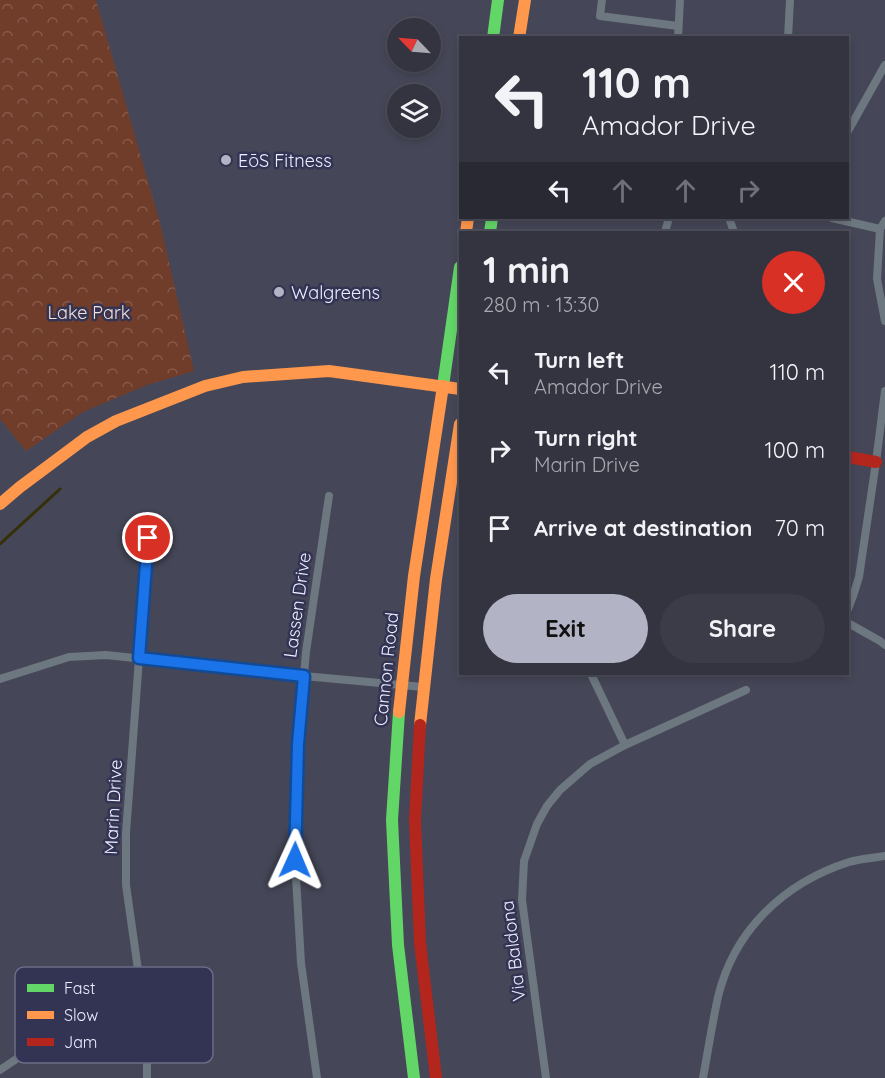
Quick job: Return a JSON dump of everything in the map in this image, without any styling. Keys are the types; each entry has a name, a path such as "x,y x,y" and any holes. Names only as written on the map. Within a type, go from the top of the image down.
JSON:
{"main road":[{"path":"493,36 498,0"},
{"path":"519,36 525,0"},
{"name":"Cannon Road","path":"414,1078 398,945 392,820 401,684 414,576 459,274"},
{"path":"0,504 87,437 116,421 205,386 243,377 329,371 459,389"},
{"path":"436,1078 420,943 415,820 423,687 436,579 459,430"},
{"path":"849,457 876,462"}],"street":[{"path":"602,0 600,16 678,26"},
{"path":"678,36 680,0"},
{"path":"788,36 790,0"},
{"path":"849,129 885,65"},
{"path":"839,219 883,225 877,279 885,321"},
{"path":"849,606 859,577 885,391"},
{"name":"Lassen Drive","path":"317,1078 301,963 295,860 298,744 306,652 329,496"},
{"name":"Marin Drive","path":"137,967 126,885 126,833 148,538"},
{"path":"849,624 885,645"},
{"path":"0,679 69,657 106,655 423,687"},
{"path":"591,675 625,745"},
{"name":"Via Baldona","path":"546,1078 522,900 524,861 537,824 547,806 560,790 590,764 625,745 746,690"},
{"path":"703,1078 718,995 732,958 750,930 772,905 788,892 821,873 851,862 885,856"},
{"path":"0,1070 15,1060"}],"green space":[{"name":"Lake Park","path":"0,0 96,0 160,223 194,371 147,385 83,412 26,451 0,419"}],"waterway":[{"path":"0,544 60,489"}],"traffic: fast":[{"path":"493,36 498,0"},
{"path":"490,231 492,219"},
{"path":"443,386 459,274"},
{"path":"399,712 392,820 398,945 414,1078"}],"traffic: slow":[{"path":"519,36 525,0"},
{"path":"466,231 468,219"},
{"path":"0,504 87,437 116,421 205,386 243,377 329,371 459,389"},
{"path":"399,712 414,576 443,386"},
{"path":"420,725 436,579 459,430"}],"traffic: jam":[{"path":"849,457 876,462"},
{"path":"420,725 415,820 420,943 436,1078"}],"place":[{"name":"EōS Fitness","path":"226,160"},
{"name":"Walgreens","path":"279,292"}],"route":[{"path":"148,538 139,658 304,676 298,744 295,860"}]}
